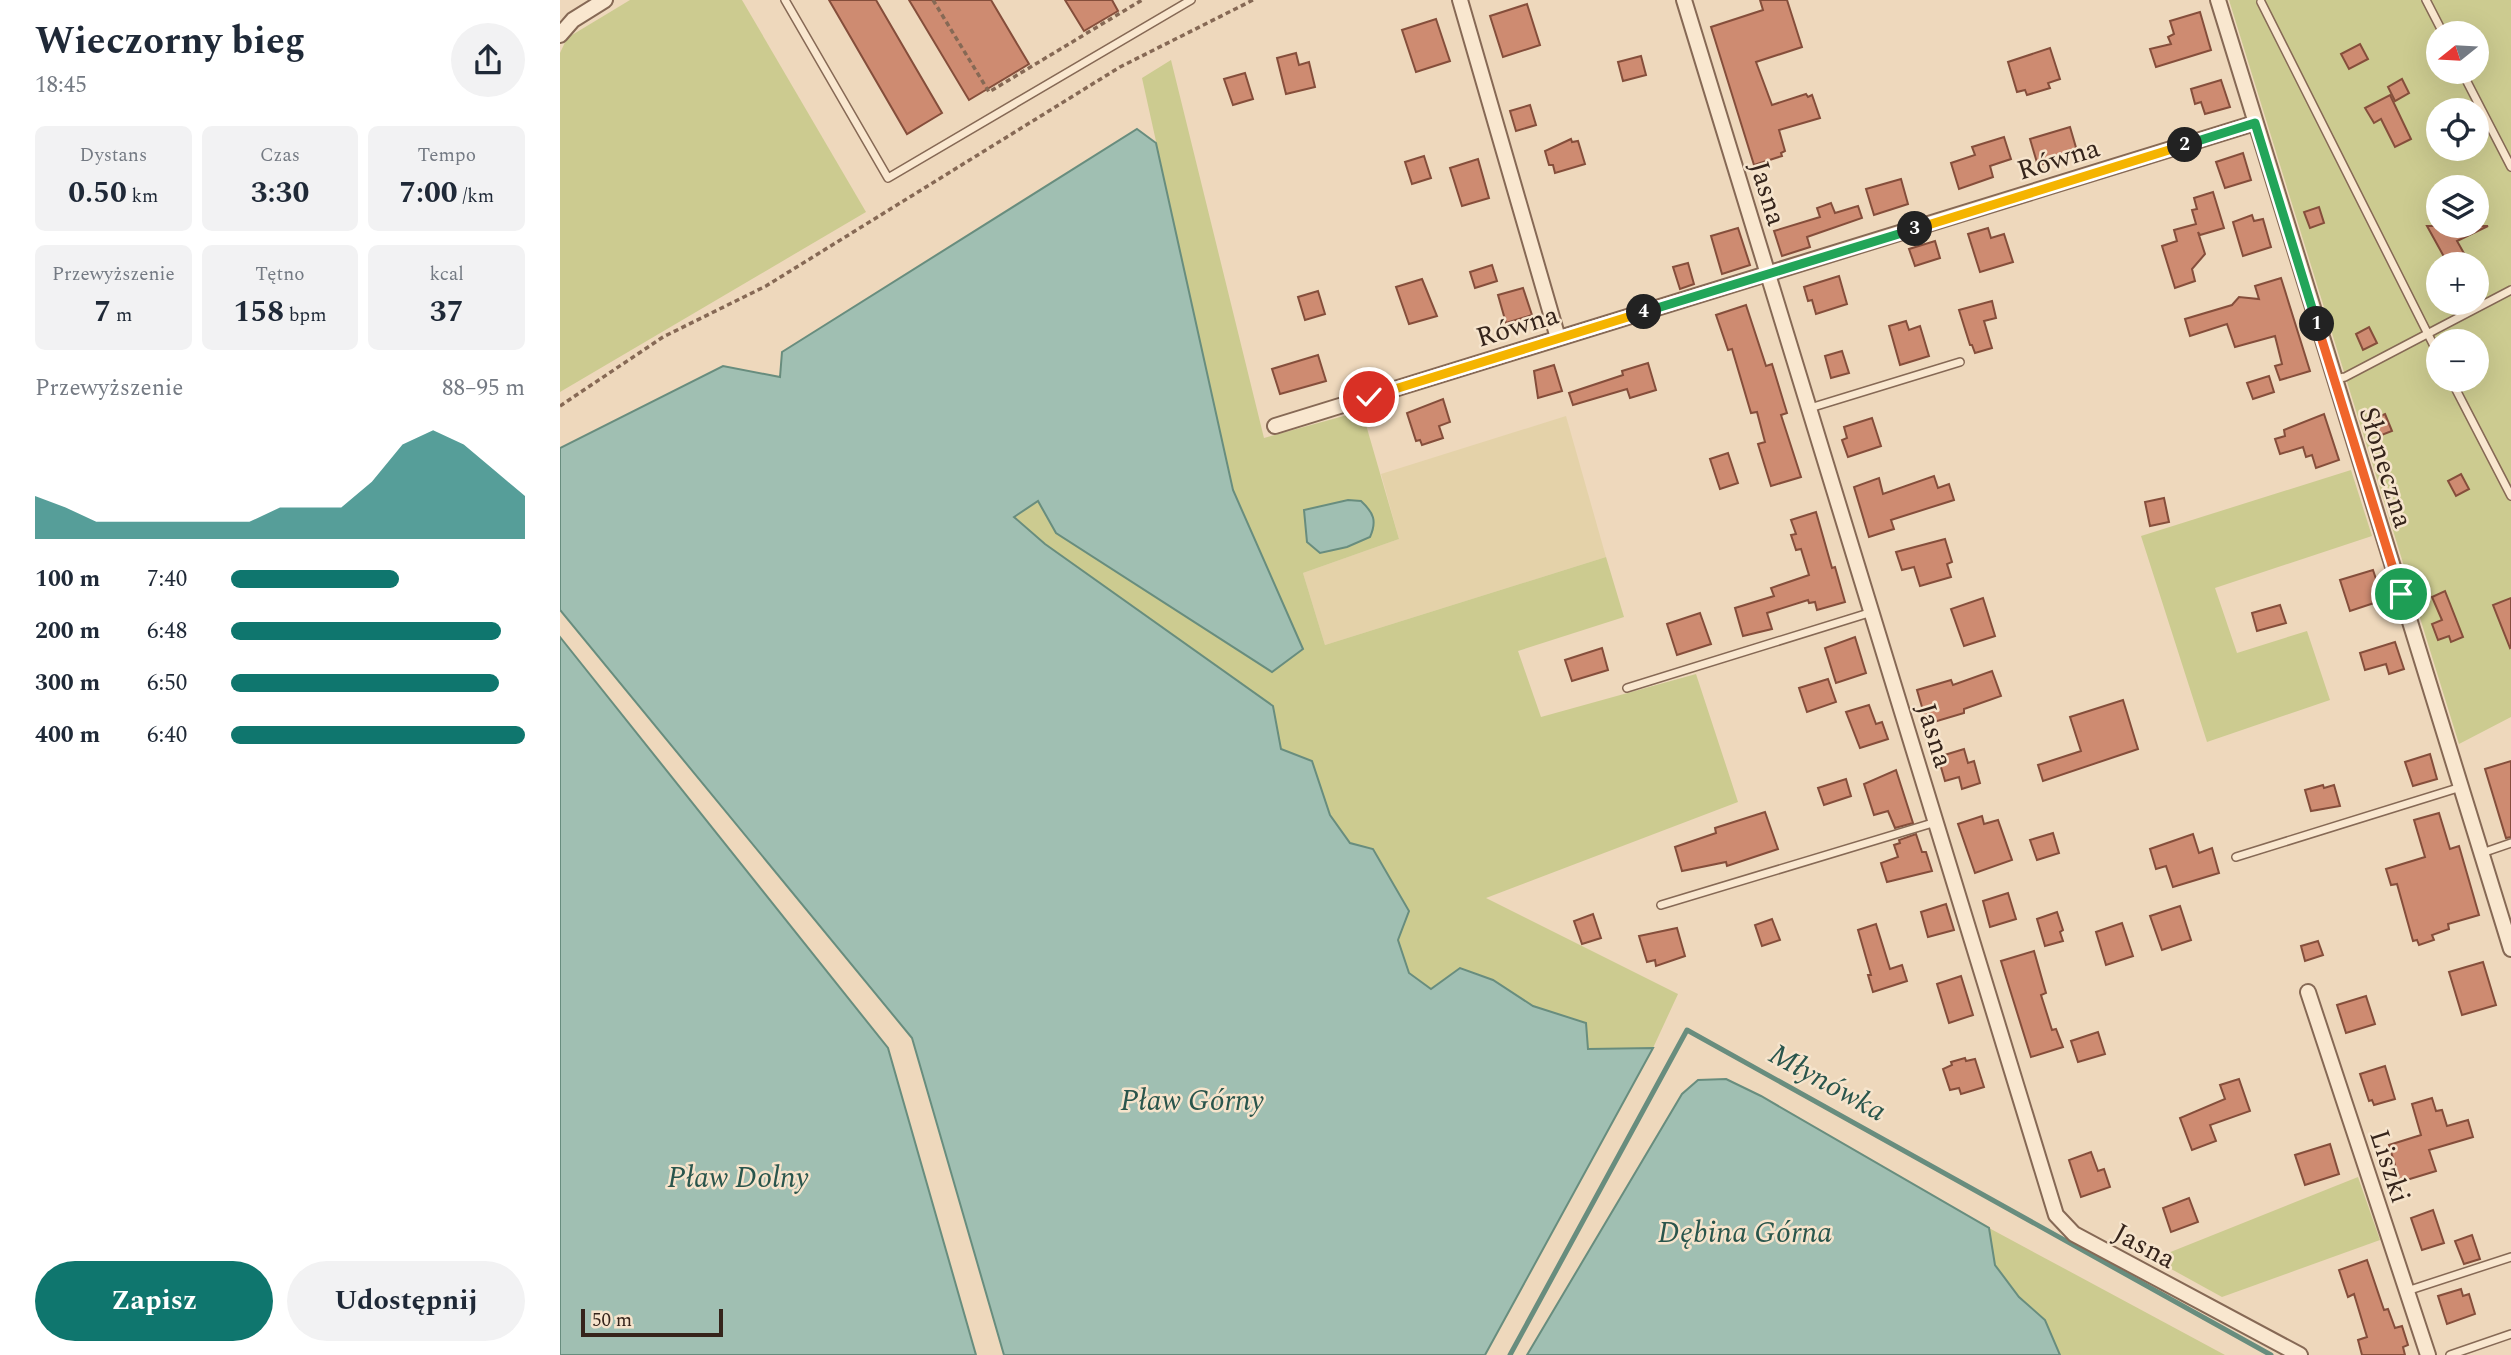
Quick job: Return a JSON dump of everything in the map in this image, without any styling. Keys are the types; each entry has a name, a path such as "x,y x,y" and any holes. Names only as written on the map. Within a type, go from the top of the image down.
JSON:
{"street":[{"path":"560,34 573,20 606,0"},
{"path":"1460,0 1558,338"},
{"name":"Jasna","path":"1684,0 2056,1215 2074,1234 2300,1355"},
{"name":"Słoneczna","path":"2218,0 2511,949"},
{"name":"Równa","path":"1275,426 2255,123"},
{"name":"Liszki","path":"2308,992 2428,1355"}],"lane":[{"path":"785,0 888,178 1192,0"},
{"path":"2426,0 2436,21"},
{"path":"2261,2 2426,332"},
{"path":"2468,84 2511,167"},
{"path":"2437,329 2511,290"},
{"path":"2334,379 2345,377 2426,335"},
{"path":"1810,408 1960,362"},
{"path":"2457,392 2511,496"},
{"path":"1627,688 1873,612"},
{"path":"2236,857 2462,787"},
{"path":"1661,905 1937,822"},
{"path":"2482,853 2511,843"},
{"path":"2407,1291 2511,1257"},
{"path":"2450,1355 2511,1334"}],"path":[{"path":"933,0 989,92 1142,0"},
{"path":"560,406 663,337 766,286 1120,66 1253,0"}],"shaded area":[{"path":"630,0 742,0 866,212 560,392 560,53 567,38"},
{"path":"2229,0 2511,0 2511,717 2459,744"},
{"path":"1171,60 1264,438 1362,411 1399,539 1303,573 1325,645 1606,557 1624,617 1518,651 1541,717 1696,674 1738,802 1486,898 1678,994 1653,1048 1588,1049 1586,1023 1533,1006 1493,980 1431,989 1409,973 1398,940 1350,843 1330,815 1312,761 1281,749 1273,706 1045,544 1013,517 1038,500 1303,649 1233,490 1142,78"},
{"path":"1566,416 1606,557 1325,645 1303,573 1399,539 1381,474"},
{"path":"2351,470 2372,536 2215,588 2237,653 2307,631 2330,700 2207,742 2141,536"},
{"path":"2358,1177 2380,1240 2222,1297 2153,1259"},
{"path":"1989,1228 2225,1355 2060,1355 2045,1320 2019,1297 1995,1265"}],"water":[{"name":"Pław Górny","path":"1137,129 1156,143 1233,490 1303,649 1272,672 1056,533 1038,501 1014,517 1045,544 1273,706 1281,749 1312,761 1330,815 1350,843 1373,849 1409,911 1398,940 1409,973 1431,989 1460,968 1493,980 1533,1006 1586,1023 1588,1049 1653,1048 1485,1355 1004,1355 912,1038 560,610 560,448 723,366 780,377 782,352"},
{"path":"1348,500 1361,501 1369,509 1374,522 1370,537 1347,547 1320,553 1307,542 1304,510"},
{"name":"Pław Dolny","path":"560,637 888,1048 976,1355 560,1355"},
{"name":"Dębina Górna","path":"1726,1079 1761,1096 1989,1228 1995,1265 2019,1297 2045,1320 2060,1355 1527,1355 1682,1094 1698,1080"}],"building":[{"path":"829,0 876,0 942,113 907,134"},
{"path":"909,0 991,0 1029,64 969,100"},
{"path":"1065,0 1112,0 1118,11 1084,31"},
{"path":"1760,0 1787,0 1802,47 1756,62 1772,105 1806,94 1808,97 1812,95 1820,118 1779,130 1785,151 1781,153 1782,156 1754,165 1711,27 1763,10"},
{"path":"1527,4 1540,45 1503,57 1490,16"},
{"path":"2200,12 2211,50 2156,67 2150,49 2171,44 2168,37 2174,34 2170,21"},
{"path":"1436,19 1450,61 1416,72 1402,30"},
{"path":"2360,44 2368,59 2349,69 2341,54"},
{"path":"2050,48 2060,79 2048,83 2050,88 2027,95 2025,90 2017,92 2008,62"},
{"path":"1296,53 1299,65 1309,62 1315,87 1286,94 1277,58"},
{"path":"1641,56 1646,75 1623,81 1618,62"},
{"path":"1245,73 1253,99 1233,105 1224,79"},
{"path":"2402,79 2409,93 2395,101 2388,87"},
{"path":"2221,80 2230,107 2205,114 2201,102 2195,104 2191,89"},
{"path":"2390,95 2411,139 2395,147 2381,119 2374,123 2365,108"},
{"path":"1530,105 1536,125 1516,131 1510,111"},
{"path":"2070,127 2077,151 2038,166 2030,139"},
{"path":"2004,137 2011,159 1990,166 1993,177 1959,189 1951,163 1975,155 1972,147"},
{"path":"1571,139 1572,142 1578,141 1585,164 1555,173 1553,165 1549,165 1545,151"},
{"path":"2243,153 2251,180 2225,188 2216,162"},
{"path":"1424,156 1431,178 1412,184 1405,162"},
{"path":"1478,159 1489,198 1462,206 1450,168"},
{"path":"1901,179 1908,204 1874,215 1866,189"},
{"path":"2213,192 2224,228 2200,235 2198,232 2205,254 2192,269 2195,281 2175,288 2162,246 2177,241 2174,230 2196,224 2192,210 2197,209 2194,198"},
{"path":"1831,203 1835,213 1858,206 1862,218 1807,237 1810,247 1782,256 1774,231 1820,217 1817,208"},
{"path":"2319,207 2324,223 2310,228 2304,212"},
{"path":"2252,215 2254,221 2263,219 2271,247 2243,256 2233,222"},
{"path":"1738,228 1750,265 1722,274 1711,236"},
{"path":"1988,228 1991,238 2004,234 2013,262 1980,272 1968,234"},
{"path":"2434,238 2463,238 2457,241 2463,252 2441,252"},
{"path":"1935,241 1940,258 1915,266 1909,249"},
{"path":"1688,263 1694,284 1680,289 1673,267"},
{"path":"1492,265 1497,281 1475,288 1470,272"},
{"path":"1839,276 1847,304 1816,314 1804,287"},
{"path":"2281,278 2310,371 2280,380 2275,366 2282,364 2275,336 2235,347 2227,324 2190,336 2185,319 2232,305 2239,297 2259,299 2255,286"},
{"path":"1422,279 1437,316 1409,324 1396,287"},
{"path":"1523,288 1532,315 1506,323 1498,295"},
{"path":"1318,291 1325,314 1305,320 1298,297"},
{"path":"1992,301 1996,318 1984,321 1992,348 1975,353 1959,310"},
{"path":"1746,305 1766,366 1772,364 1787,413 1781,415 1801,477 1771,486 1758,444 1765,442 1757,412 1751,413 1732,349 1728,350 1716,315"},
{"path":"1906,321 1909,330 1920,326 1929,356 1900,365 1889,326"},
{"path":"2369,327 2377,343 2363,350 2356,334"},
{"path":"1842,351 1849,373 1831,378 1825,356"},
{"path":"1318,355 1326,381 1280,394 1272,369"},
{"path":"1648,363 1656,390 1630,398 1627,389 1573,405 1569,393 1623,375 1622,371"},
{"path":"1554,365 1562,391 1538,398 1534,371"},
{"path":"2269,376 2274,392 2253,399 2247,383"},
{"path":"1443,399 1450,422 1439,426 1443,438 1422,445 1420,440 1416,441 1407,413"},
{"path":"2324,414 2339,460 2316,468 2312,455 2306,457 2303,447 2280,454 2275,439 2285,436 2284,430"},
{"path":"2385,414 2392,431 2379,436 2371,420"},
{"path":"1872,418 1881,446 1848,457 1842,440 1847,438 1844,427"},
{"path":"1728,453 1738,483 1720,489 1710,459"},
{"path":"2461,474 2469,489 2456,496 2448,481"},
{"path":"1934,476 1938,488 1949,484 1954,500 1891,520 1894,529 1869,537 1854,487 1879,478 1883,494"},
{"path":"2164,498 2169,522 2150,526 2145,502"},
{"path":"1816,512 1845,602 1817,610 1815,602 1809,603 1808,600 1767,613 1772,629 1743,636 1735,608 1774,596 1771,588 1809,575 1801,549 1796,550 1791,535 1796,534 1791,520"},
{"path":"1945,539 1952,562 1947,564 1951,577 1920,586 1914,567 1902,570 1896,552"},
{"path":"2373,570 2383,600 2350,611 2340,580"},
{"path":"2445,591 2463,637 2451,642 2449,636 2438,640 2432,624 2442,620 2432,597"},
{"path":"1983,598 1995,636 1964,646 1951,609"},
{"path":"2511,598 2511,647 2510,648 2493,605"},
{"path":"2280,605 2286,623 2257,631 2252,613"},
{"path":"1700,613 1711,644 1677,655 1667,624"},
{"path":"1855,637 1866,673 1836,683 1825,648"},
{"path":"2395,642 2404,669 2389,674 2386,664 2365,670 2360,653"},
{"path":"1602,648 1608,670 1572,681 1565,660"},
{"path":"1992,671 2001,696 1964,709 1964,713 1927,724 1917,690 1951,680 1953,685"},
{"path":"1828,679 1836,702 1807,712 1799,688"},
{"path":"2123,700 2138,749 2043,781 2038,765 2081,751 2070,717"},
{"path":"1869,705 1876,724 1882,722 1888,739 1860,748 1846,712"},
{"path":"1964,749 1968,763 1974,761 1980,783 1962,789 1959,777 1945,781 1938,757"},
{"path":"2430,754 2437,779 2413,786 2405,762"},
{"path":"2511,761 2511,837 2506,838 2485,769"},
{"path":"1896,770 1913,823 1895,828 1888,811 1874,815 1864,784"},
{"path":"1846,779 1851,796 1824,805 1818,788"},
{"path":"2323,785 2324,788 2334,785 2340,806 2311,811 2305,790"},
{"path":"1765,812 1778,849 1727,866 1726,862 1682,871 1675,847 1716,833 1715,828"},
{"path":"2439,813 2450,849 2459,846 2479,915 2448,924 2449,929 2432,935 2434,940 2419,945 2417,940 2413,941 2397,884 2391,885 2386,869 2425,857 2414,820"},
{"path":"1982,816 1984,824 1998,820 2012,860 1975,873 1958,824"},
{"path":"2053,833 2059,853 2037,860 2030,840"},
{"path":"1916,834 1932,871 1887,882 1881,863 1898,857 1894,845 1900,843 1899,840"},
{"path":"2193,834 2199,853 2212,848 2219,873 2173,887 2166,866 2156,869 2150,849"},
{"path":"2008,893 2016,919 1990,927 1983,901"},
{"path":"1946,904 1954,930 1928,937 1921,912"},
{"path":"2180,906 2191,940 2162,950 2150,916"},
{"path":"2057,912 2063,930 2060,932 2063,941 2045,946 2037,919"},
{"path":"1593,914 1601,938 1582,944 1574,921"},
{"path":"1772,919 1780,940 1762,946 1755,925"},
{"path":"2122,923 2133,956 2106,965 2096,932"},
{"path":"1876,924 1890,969 1902,965 1907,981 1873,992 1858,930"},
{"path":"1677,928 1685,956 1656,966 1655,960 1647,962 1639,936"},
{"path":"2318,941 2323,955 2305,961 2301,946"},
{"path":"2034,951 2046,993 2041,995 2052,1030 2056,1029 2063,1047 2031,1057 2001,961"},
{"path":"2483,962 2496,1005 2462,1015 2449,972"},
{"path":"1961,976 1973,1015 1949,1023 1937,984"},
{"path":"2366,996 2375,1024 2346,1033 2337,1005"},
{"path":"2098,1032 2105,1054 2078,1062 2071,1041"},
{"path":"1965,1058 1966,1061 1975,1059 1984,1087 1961,1094 1959,1088 1950,1090 1943,1069 1952,1065 1951,1062"},
{"path":"2385,1066 2395,1099 2374,1105 2372,1100 2369,1101 2360,1074"},
{"path":"2239,1079 2250,1111 2210,1125 2216,1141 2192,1150 2180,1118 2225,1099 2220,1085"},
{"path":"2432,1098 2436,1111 2442,1110 2447,1126 2468,1120 2473,1137 2429,1150 2436,1171 2400,1182 2389,1145 2421,1135 2412,1104"},
{"path":"2330,1144 2339,1174 2305,1185 2295,1155"},
{"path":"2091,1152 2098,1171 2104,1169 2110,1187 2081,1197 2069,1160"},
{"path":"2189,1198 2198,1222 2171,1232 2163,1208"},
{"path":"2433,1210 2444,1243 2422,1250 2411,1218"},
{"path":"2472,1235 2480,1259 2464,1264 2455,1241"},
{"path":"2367,1260 2384,1310 2388,1309 2395,1328 2402,1326 2408,1345 2403,1347 2405,1355 2362,1355 2358,1340 2367,1337 2354,1294 2348,1297 2339,1270"},
{"path":"2461,1289 2463,1296 2469,1294 2475,1314 2447,1324 2438,1296"}],"waterway":[{"name":"Młynówka","path":"1510,1355 1687,1030 2271,1355"}],"route":[{"path":"1369,397 2255,123 2401,594"}]}
